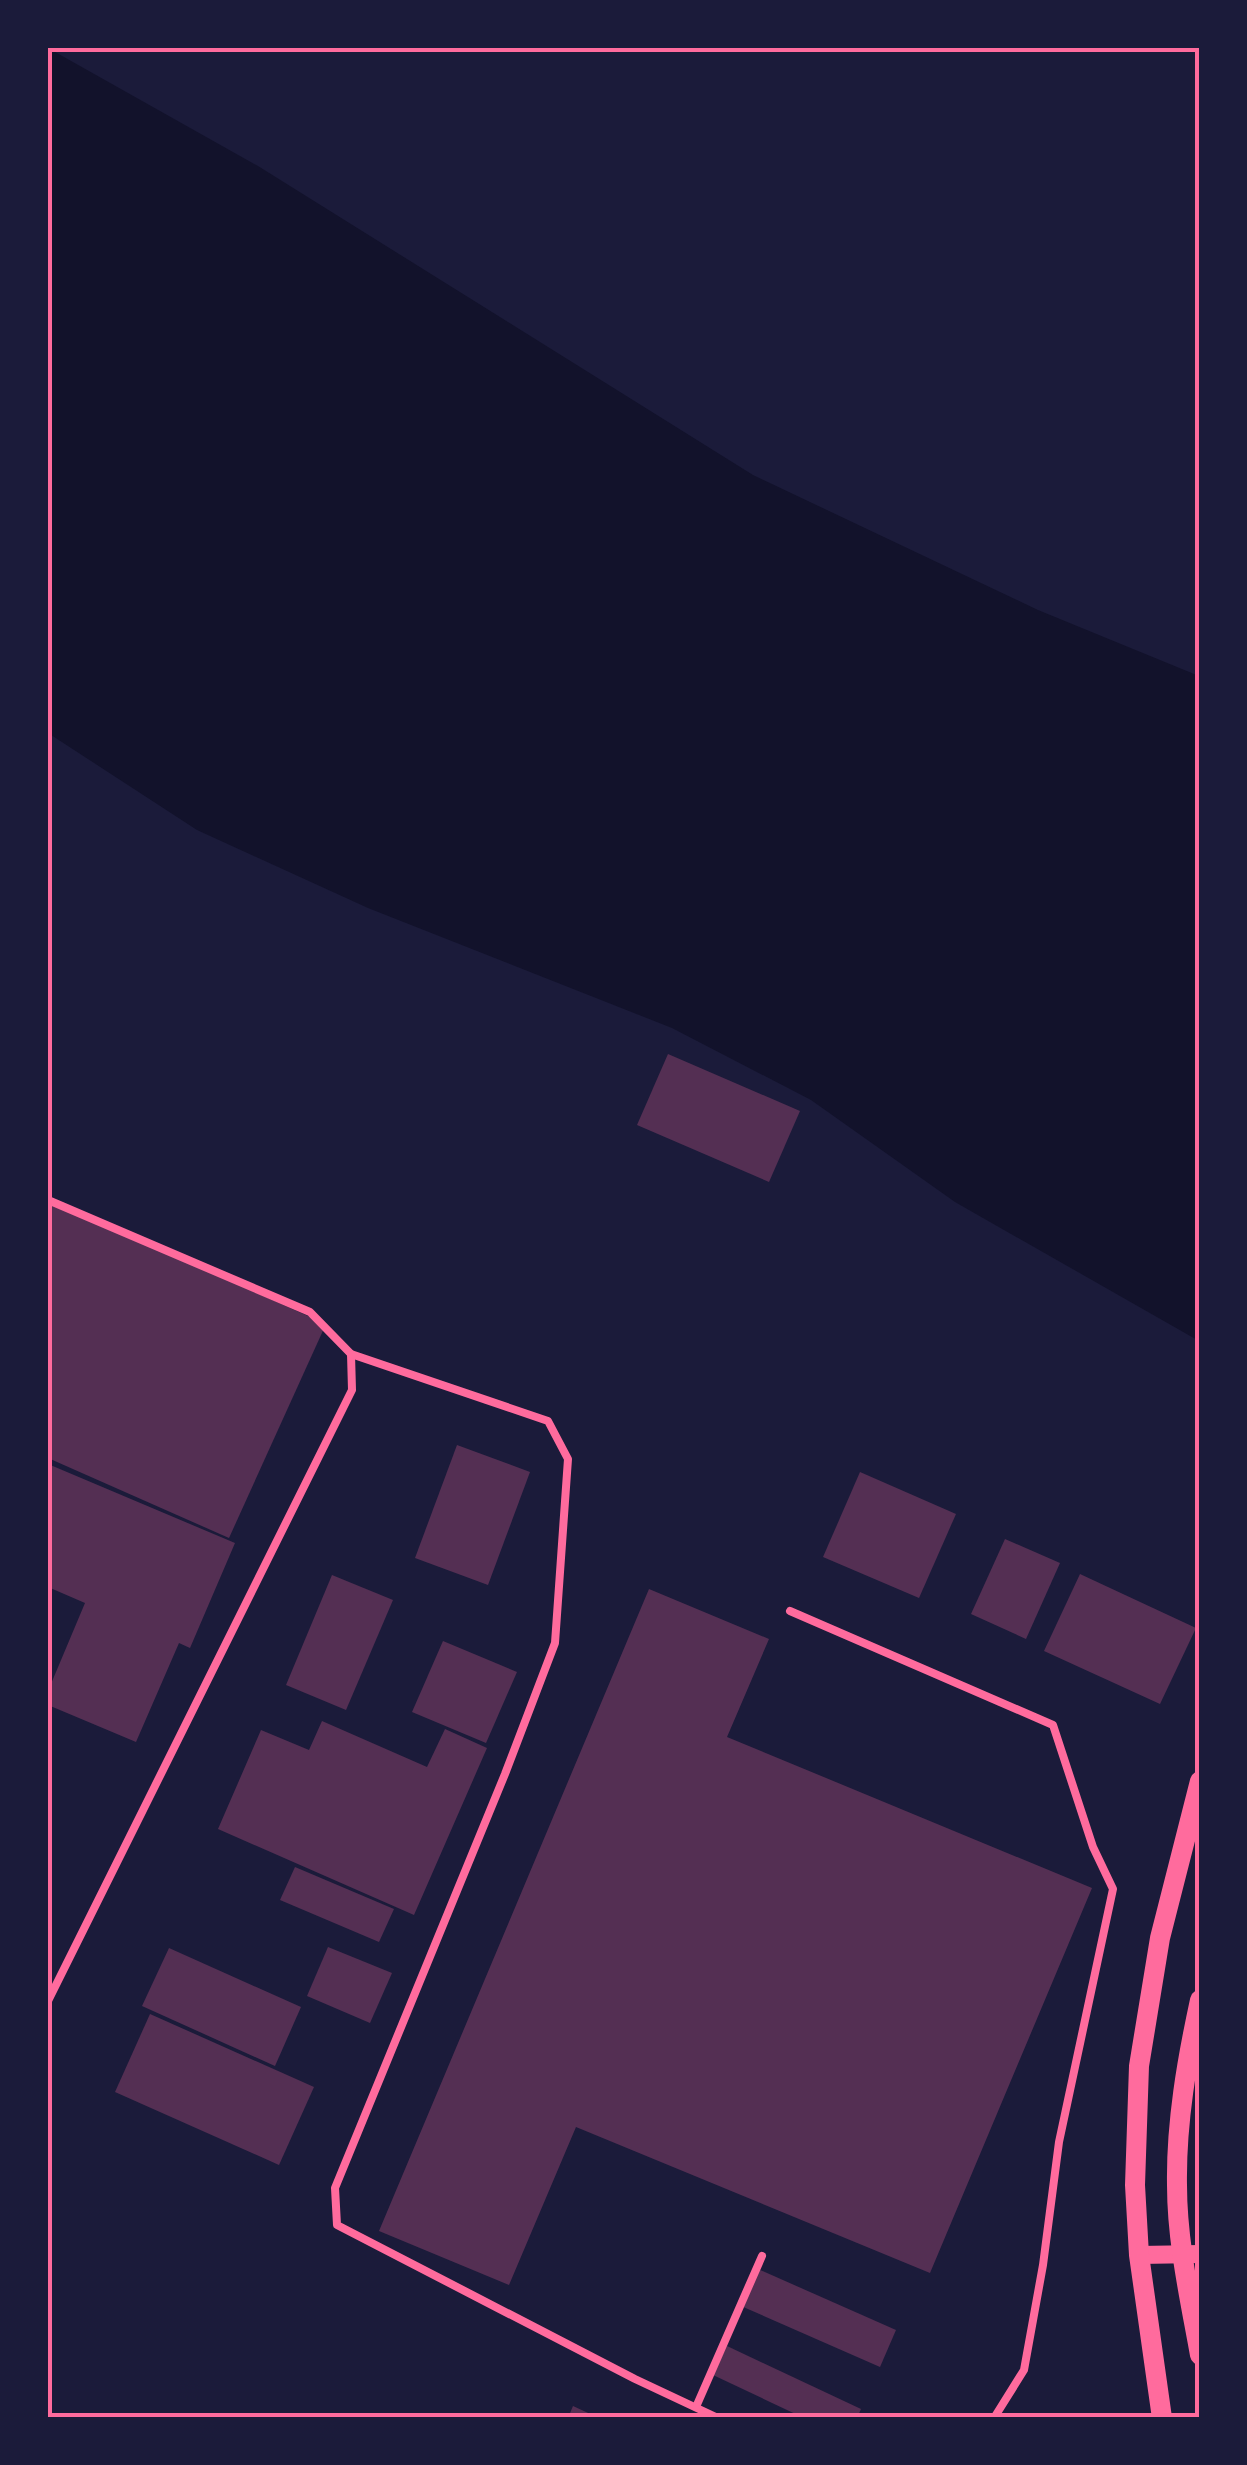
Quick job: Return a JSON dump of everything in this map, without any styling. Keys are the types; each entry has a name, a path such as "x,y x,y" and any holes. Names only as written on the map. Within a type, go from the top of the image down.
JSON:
{"main road":[{"path":"1162,2418 1139,2254 1135,2185 1140,2066 1160,1938 1200,1781"},
{"path":"1200,2000 1186,2067 1176,2184 1191,2254 1200,2354"}],"street":[{"path":"1139,2254 1191,2254"}],"lane":[{"path":"48,1200 310,1312 350,1354 548,1421 568,1459 556,1642 335,2188 337,2225 718,2418"},
{"path":"48,2001 352,1390 350,1354"},
{"path":"790,1611 1053,1725 1092,1847 1113,1889 1060,2142 1024,2370 994,2418"},
{"path":"696,2407 762,2256"}],"shaded area":[{"path":"48,48 258,166 753,475 1038,610 1199,676 1199,1341 955,1202 811,1100 672,1028 368,908 197,830 48,733"}],"building":[{"path":"668,1054 800,1111 769,1182 637,1125"},
{"path":"48,1200 326,1324 229,1538 48,1458"},
{"path":"457,1445 530,1472 488,1585 415,1558"},
{"path":"48,1464 235,1543 190,1648 179,1643 136,1742 48,1705 48,1691 85,1603 48,1587"},
{"path":"860,1472 956,1514 919,1598 823,1557"},
{"path":"1005,1539 1060,1563 1026,1639 971,1614"},
{"path":"1080,1574 1196,1628 1160,1704 1044,1651"},
{"path":"332,1575 393,1600 346,1710 286,1685"},
{"path":"649,1589 769,1639 727,1737 1092,1888 930,2273 576,2127 509,2285 379,2231"},
{"path":"443,1641 517,1672 486,1743 412,1712"},
{"path":"322,1721 427,1767 445,1729 487,1748 414,1915 218,1829 261,1730 309,1750"},
{"path":"295,1867 394,1909 379,1942 280,1900"},
{"path":"328,1947 392,1973 370,2023 307,1996"},
{"path":"169,1948 301,2007 275,2066 142,2006"},
{"path":"150,2014 314,2087 279,2165 115,2092"},
{"path":"758,2269 896,2330 880,2367 741,2306"},
{"path":"727,2346 861,2409 857,2418 804,2418 713,2375"},
{"path":"573,2406 599,2418 568,2418"}]}
